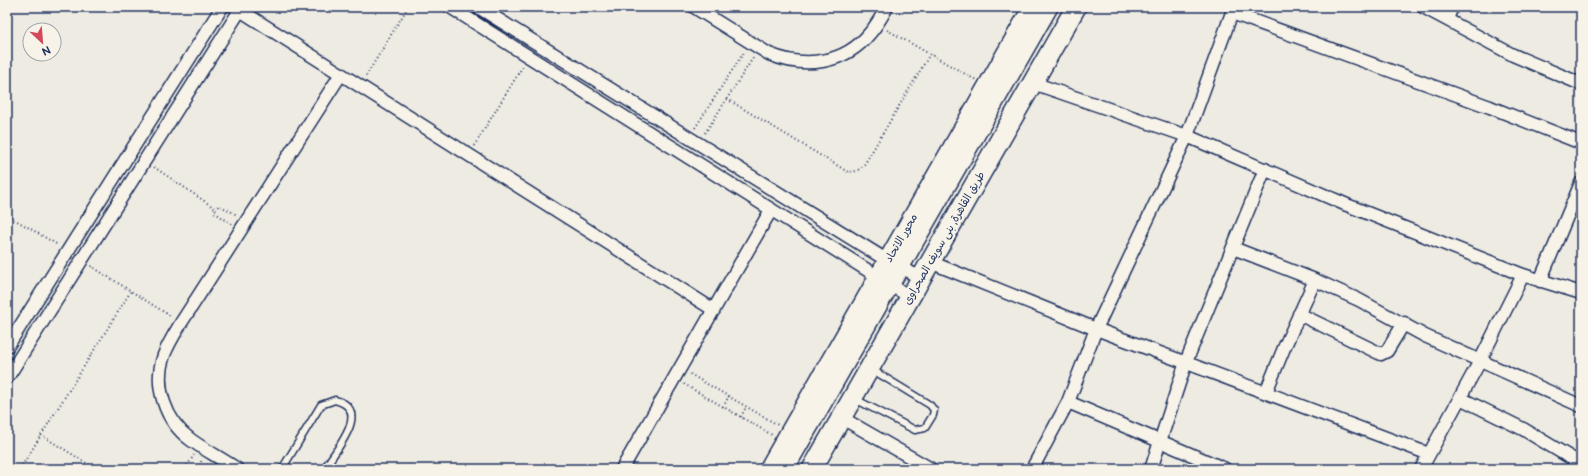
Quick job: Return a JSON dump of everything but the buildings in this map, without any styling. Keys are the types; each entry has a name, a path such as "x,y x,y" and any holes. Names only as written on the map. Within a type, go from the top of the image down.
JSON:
{"main road":[{"name":"طريق القاهرة, بنى سويف الصحراوى","path":"819,466 842,418 1076,7"}],"street":[{"path":"7,347 12,330 68,251 222,7"},
{"path":"450,7 465,11 476,23 528,57 910,297"},
{"path":"694,7 770,54 801,63 824,61 834,58 854,48 870,33 887,7"},
{"name":"محور الاتحاد","path":"895,264 988,86 1032,7"},
{"name":"محور الاتحاد","path":"768,469 787,436 885,281 1049,7"},
{"path":"1423,7 1513,55 1581,84"},
{"path":"1446,19 1452,7"},
{"path":"7,378 239,8 340,74 714,310"},
{"path":"476,23 482,8 693,142 895,264 926,270 1096,329 1428,454"},
{"path":"1032,469 1068,402 1096,329 1187,136 1233,10 1581,143"},
{"path":"237,469 200,446 186,435 174,422 163,402 161,390 161,367 163,356 181,323 340,74"},
{"path":"1033,83 1187,136 1347,205 1523,275 1581,293"},
{"path":"1151,469 1186,362 1265,169"},
{"path":"1540,281 1581,183"},
{"path":"622,469 772,210"},
{"path":"1233,248 1315,280 1359,300 1404,323 1425,336 1581,406"},
{"path":"1421,469 1480,361 1523,275"},
{"path":"1266,392 1315,280"},
{"name":"محور الاتحاد","path":"785,469 885,281"},
{"path":"1299,314 1381,354 1387,350 1404,323"},
{"path":"12,330 30,341"},
{"path":"1460,398 1523,430 1581,464"},
{"path":"1068,402 1225,469"},
{"path":"842,418 931,469"}],"lane":[{"path":"854,398 915,430 925,428 933,415 934,410 930,405 870,369"},
{"path":"282,469 321,405 335,400 349,407 352,415 352,424 324,469"}],"path":[{"path":"360,86 408,7"},
{"path":"877,24 988,86"},
{"path":"693,142 727,100 755,45"},
{"path":"693,142 755,45"},
{"path":"727,100 848,172 853,172 864,165 930,54"},
{"path":"469,155 528,57"},
{"path":"144,161 216,208"},
{"path":"220,205 244,225 214,213 216,208 220,205"},
{"path":"7,215 68,251"},
{"path":"81,260 181,323"},
{"path":"20,469 131,291"},
{"path":"677,374 728,396 787,436"},
{"path":"677,374 741,417 787,436"},
{"path":"723,406 728,396"},
{"path":"741,417 746,407"},
{"path":"41,435 96,469"},
{"path":"185,469 200,446"}]}
